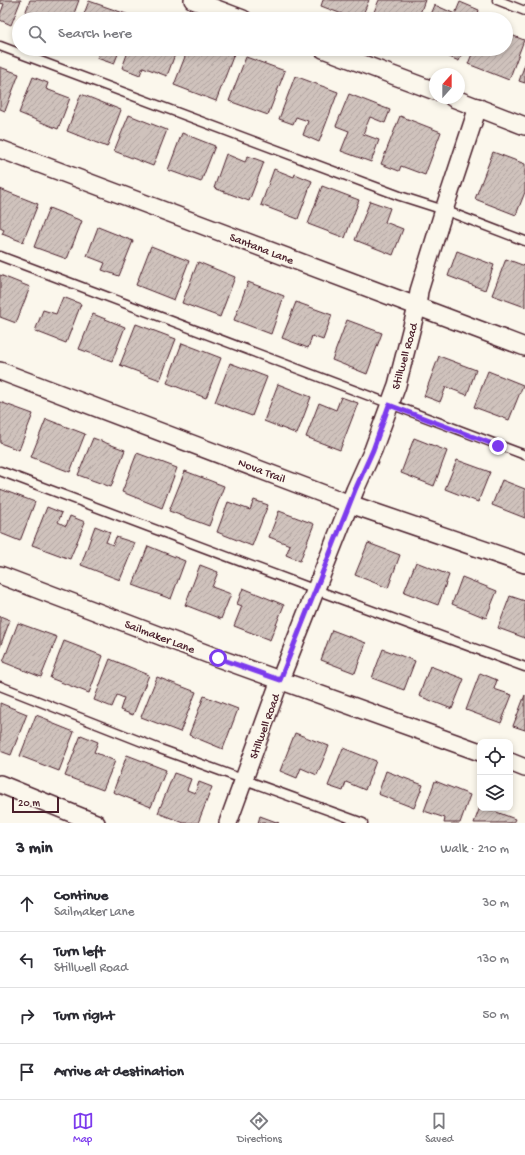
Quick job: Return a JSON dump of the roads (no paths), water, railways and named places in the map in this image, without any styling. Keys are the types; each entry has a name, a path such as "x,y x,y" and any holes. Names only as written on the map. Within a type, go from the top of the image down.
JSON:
{"street":[{"path":"193,0 225,12"},
{"path":"342,56 429,89"},
{"path":"465,103 525,126"},
{"name":"Stillwell Road","path":"228,823 280,680 373,450 397,385 418,307 419,291 478,108"},
{"name":"Santana Lane","path":"0,149 525,347"},
{"name":"Nova Trail","path":"0,371 350,504 525,564"},
{"name":"Sailmaker Lane","path":"0,575 210,655 477,751"},
{"path":"513,763 525,768"},
{"path":"0,784 96,823"}],"lane":[{"path":"497,0 525,11"},
{"path":"0,46 12,50"},
{"path":"27,56 525,241"},
{"path":"0,256 389,405 525,455"},
{"path":"0,472 525,667"},
{"path":"0,686 153,746 363,823"}]}
